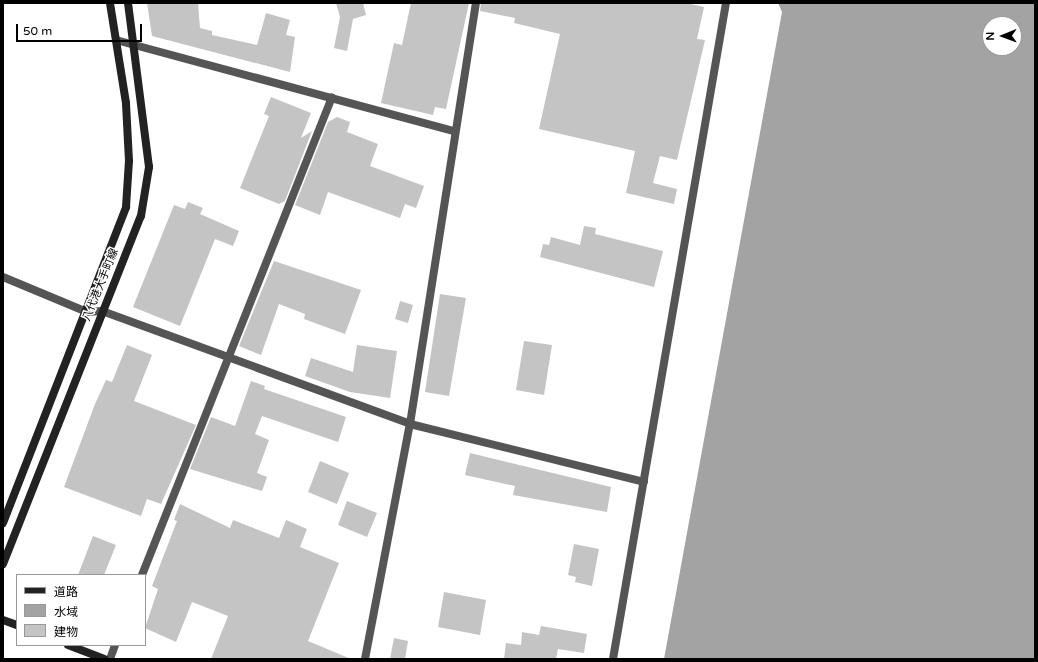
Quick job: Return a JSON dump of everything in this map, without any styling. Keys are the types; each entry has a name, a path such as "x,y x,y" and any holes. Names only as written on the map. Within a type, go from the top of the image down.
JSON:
{"main road":[{"name":"八代港大手町線","path":"3,523 87,312 126,207 129,161 126,103 110,3"},
{"name":"八代港大手町線","path":"3,564 140,216 149,167 128,3"},
{"path":"3,620 16,625"},
{"path":"71,646 104,659"}],"street":[{"path":"365,659 410,424 454,131 476,3"},
{"path":"614,659 726,3"},
{"path":"116,40 454,131"},
{"path":"142,574 226,356 332,97"},
{"path":"3,277 87,312 102,311 410,424 644,482"},
{"path":"110,659 115,646"}],"water":[{"path":"778,3 1035,3 1035,659 664,659 782,12"}],"building":[{"path":"147,3 198,3 200,28 212,31 212,35 257,45 266,13 290,20 286,35 295,37 290,72 152,36"},
{"path":"336,3 363,3 366,15 353,19 347,51 334,48 340,17"},
{"path":"411,3 469,3 446,109 435,107 433,115 381,103 394,43 402,45"},
{"path":"481,3 687,3 704,7 697,39 705,40 677,160 660,156 653,183 677,189 674,204 626,193 635,151 539,129 560,34 514,23 515,18 480,11"},
{"path":"271,97 311,113 301,138 312,131 285,201 279,204 240,188 269,116 264,114"},
{"path":"337,117 350,122 347,132 378,144 370,166 424,186 416,208 405,204 400,218 328,192 320,215 295,205 328,122"},
{"path":"188,202 203,208 200,214 239,231 233,246 215,239 180,326 133,307 174,205 185,209"},
{"path":"584,226 596,228 595,234 663,251 654,287 540,257 543,244 549,245 551,237 580,245"},
{"path":"274,261 361,290 345,334 304,319 305,314 279,304 261,355 239,346"},
{"path":"440,294 466,298 449,396 425,392"},
{"path":"400,301 413,305 408,323 395,319"},
{"path":"524,341 552,345 544,395 516,390"},
{"path":"127,345 152,355 134,401 196,425 161,504 147,499 141,516 64,487 95,404 106,380 112,382"},
{"path":"357,345 397,351 390,398 350,392 305,376 311,358 353,372"},
{"path":"251,381 265,386 264,389 346,417 338,442 262,416 255,434 269,440 257,473 267,477 262,491 190,469 211,417 235,426"},
{"path":"470,453 611,487 607,512 513,495 515,486 465,475"},
{"path":"320,461 349,473 337,504 308,492"},
{"path":"347,501 377,513 367,537 338,525"},
{"path":"180,504 230,528 233,520 279,538 286,520 307,529 300,547 339,563 308,641 351,659 211,659 228,616 192,602 176,642 146,628 158,589 152,586 177,521 174,520"},
{"path":"93,536 116,545 104,574 78,574"},
{"path":"574,544 599,549 592,586 575,582 576,577 568,575"},
{"path":"444,592 486,600 480,635 438,627"},
{"path":"541,626 587,634 584,653 558,649 556,659 504,659 506,643 521,645 522,632 539,635"},
{"path":"394,638 408,641 405,659 390,659"}]}
